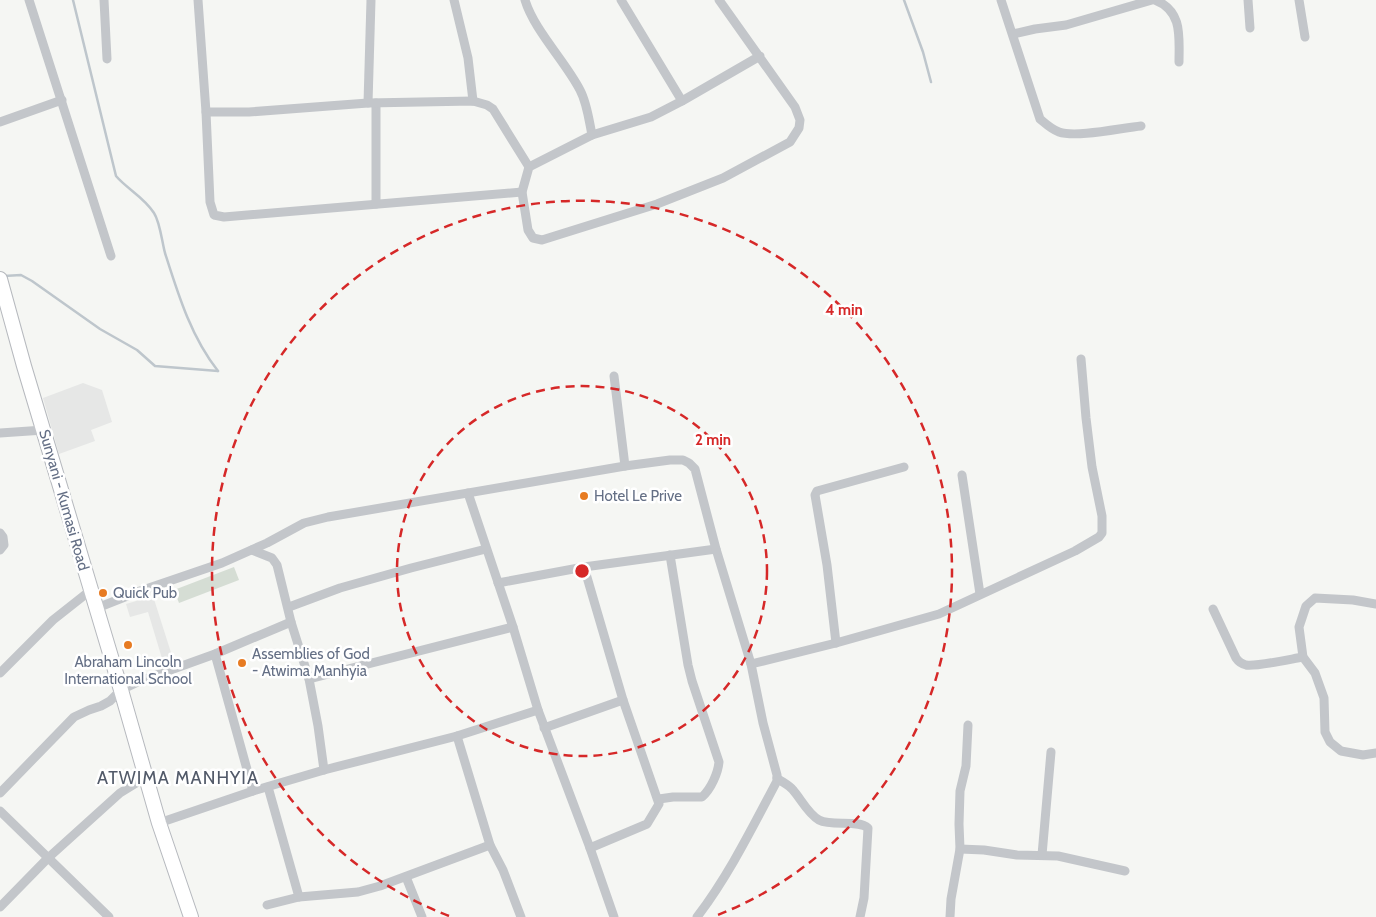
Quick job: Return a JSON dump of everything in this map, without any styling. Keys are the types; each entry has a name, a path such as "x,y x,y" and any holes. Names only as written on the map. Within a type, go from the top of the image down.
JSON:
{"main road":[{"name":"Sunyani - Kumasi Road","path":"1,281 146,776 158,823 191,917"}],"street":[{"path":"29,0 111,256"},
{"path":"104,0 107,59"},
{"path":"198,0 210,202 214,215 224,217 522,192"},
{"path":"371,0 372,103 376,204"},
{"path":"454,0 468,58 473,101"},
{"path":"525,0 538,27 581,91 587,107 592,135"},
{"path":"621,0 682,101"},
{"path":"719,0 760,56 795,107 800,120 800,128 790,142 723,178 665,201 542,240 533,238 528,230 522,192 529,167 592,135 651,116 682,101 760,56"},
{"path":"1001,0 1040,119 1060,132 1073,134 1141,126"},
{"path":"1013,34 1066,25 1154,0 1165,4 1174,13 1179,31 1179,62"},
{"path":"1248,0 1250,28"},
{"path":"1299,0 1305,37"},
{"path":"0,122 62,100"},
{"path":"206,112 249,112 372,103 473,101 493,109 529,167"},
{"path":"750,664 836,643 939,614 1094,541 1102,533 1102,516 1092,467 1081,359"},
{"path":"614,376 624,466"},
{"path":"0,433 44,430"},
{"path":"96,608 222,563 304,523 418,501 624,466 670,460 682,460 689,463 695,469 716,549 750,664 777,778 733,863 715,894 697,917"},
{"path":"836,643 826,565 814,495 817,491 904,467"},
{"path":"962,476 980,594"},
{"path":"468,493 513,627 544,728 614,917"},
{"path":"0,533 4,545 0,550"},
{"path":"289,607 340,588 486,549"},
{"path":"498,583 584,567 716,549"},
{"path":"252,550 272,558 277,565 289,607 291,622 309,679 324,770"},
{"path":"659,799 702,796 706,794 717,772 719,762 690,673 670,555"},
{"path":"584,567 623,700 659,799 656,811 647,824 590,848"},
{"path":"0,673 53,620 91,590"},
{"path":"1376,604 1353,600 1315,598 1306,606 1300,627 1303,657 1315,673 1324,698 1326,732 1330,742 1341,752 1363,755 1376,753"},
{"path":"1213,610 1239,662 1246,665 1303,657"},
{"path":"0,793 74,717 101,706 110,701 121,690 140,681 215,654 291,622"},
{"path":"309,679 513,627"},
{"path":"215,654 253,791"},
{"path":"544,728 623,700"},
{"path":"158,823 253,791 324,770 457,736 538,710"},
{"path":"950,917 951,899 960,849 960,790 966,766 968,725"},
{"path":"457,736 490,845 504,870 521,917"},
{"path":"1042,855 1051,752"},
{"path":"0,907 48,858 120,793 146,776"},
{"path":"777,778 791,788 819,820 863,825 868,828 864,898 860,917"},
{"path":"268,787 299,897"},
{"path":"0,811 109,917"},
{"path":"267,905 299,897 358,892 406,877 490,845"},
{"path":"960,849 1069,858 1124,871"},
{"path":"406,877 422,917"}],"shaded area":[{"path":"83,383 102,390 112,422 91,430 95,441 59,454 43,398"},
{"path":"234,567 239,580 179,603 174,590"},
{"path":"153,596 174,662 164,665 148,612 130,617 126,604"}],"waterway":[{"path":"73,0 116,176 150,207 156,217 165,253 186,315 200,344 218,371"},
{"path":"904,0 923,52 931,82"},
{"path":"4,276 21,275 32,281 100,329 137,350 155,366 218,371"}],"place":[{"name":"Hotel Le Prive","path":"584,496"},
{"name":"Quick Pub","path":"103,593"},
{"name":"Abraham Lincoln International School","path":"128,645"},
{"name":"Assemblies of God - Atwima Manhyia","path":"242,663"}],"district":[{"name":"ATWIMA MANHYIA","path":"178,778"}]}
